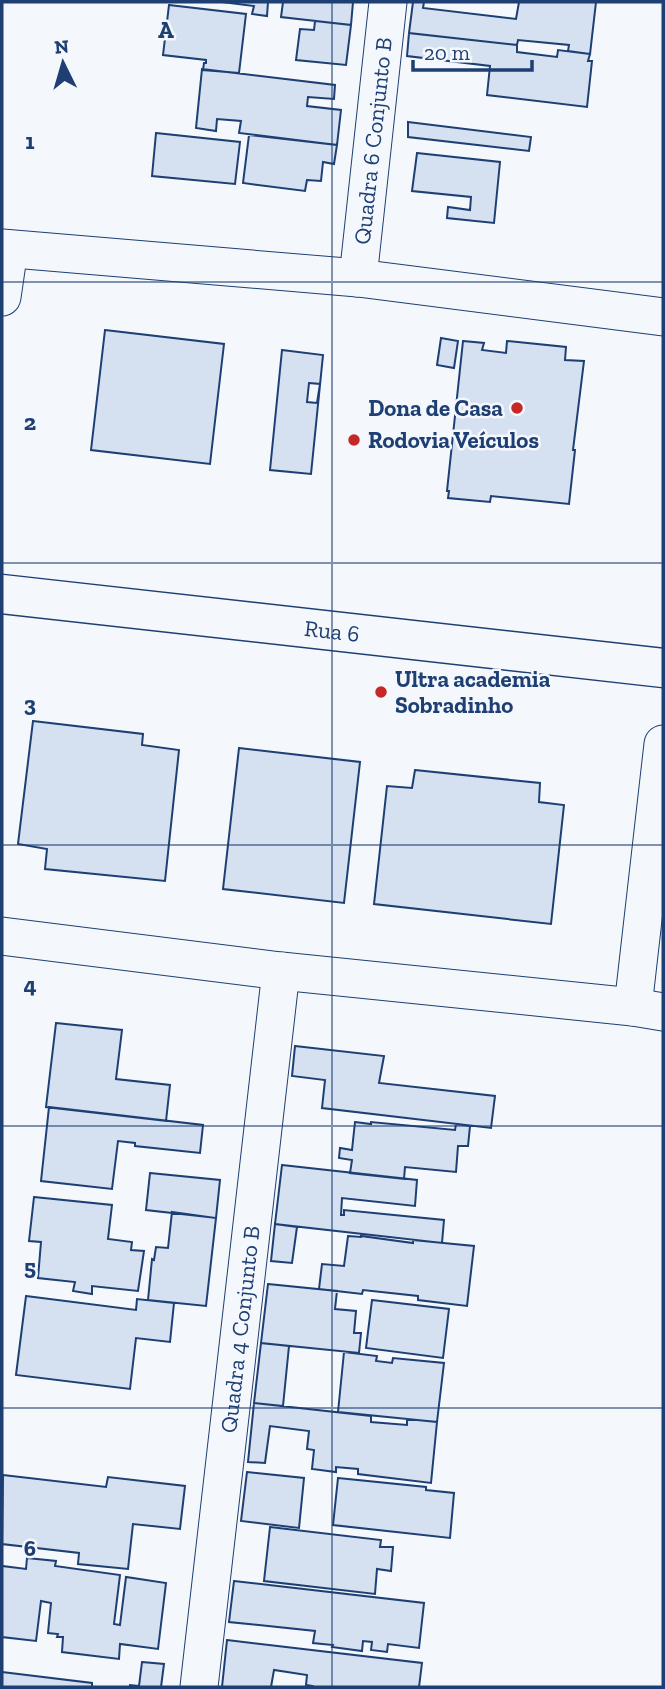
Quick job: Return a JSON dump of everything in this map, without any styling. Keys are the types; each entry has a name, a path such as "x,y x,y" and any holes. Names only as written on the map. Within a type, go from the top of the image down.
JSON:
{"street":[{"name":"Quadra 6 Conjunto B","path":"358,278 388,2"},
{"path":"2,297 5,248 358,278 663,317"},
{"name":"Rua 6","path":"2,594 663,668"},
{"path":"2,936 281,971 648,1009 663,744"},
{"name":"Quadra 4 Conjunto B","path":"199,1687 281,971"}],"building":[{"path":"222,2 268,2 267,16 252,14 254,6"},
{"path":"283,2 353,2 351,25 281,17"},
{"path":"413,2 424,2 423,8 516,19 519,2 596,2 590,54 568,51 569,45 518,40 517,45 409,33"},
{"path":"169,5 246,14 239,73 203,70 206,60 163,55"},
{"path":"315,21 351,25 346,65 296,60 300,29 314,30"},
{"path":"409,33 517,45 517,52 557,57 558,50 590,54 588,61 592,61 587,107 487,95 490,66 407,56"},
{"path":"202,69 335,85 334,99 308,97 307,106 341,110 337,145 239,133 241,121 217,119 216,131 196,128"},
{"path":"408,122 531,137 529,151 408,137"},
{"path":"156,133 240,142 235,184 152,176"},
{"path":"249,135 337,145 334,164 323,162 321,181 307,180 305,191 243,183"},
{"path":"417,153 500,162 494,223 447,218 448,207 470,210 471,197 412,191"},
{"path":"105,330 224,344 210,464 91,450"},
{"path":"441,338 458,341 454,368 437,365"},
{"name":"Dona de Casa","path":"463,341 484,343 482,350 506,353 507,341 566,347 565,360 584,361 569,504 491,496 490,502 448,498"},
{"path":"282,350 323,355 311,474 270,470","holes":["309,383 320,384 317,403 307,402"]},
{"path":"33,721 143,734 142,745 179,750 165,881 45,869 47,849 18,844"},
{"path":"239,748 360,762 344,903 223,889"},
{"path":"415,770 540,783 539,802 564,805 551,924 374,904 387,786 412,788"},
{"path":"56,1023 122,1030 116,1079 170,1085 166,1121 46,1107"},
{"path":"295,1046 384,1056 379,1083 495,1096 491,1128 322,1108 325,1080 292,1076"},
{"path":"49,1107 203,1125 200,1153 135,1146 135,1143 118,1141 112,1189 41,1181"},
{"path":"355,1122 455,1130 456,1124 470,1126 468,1146 458,1146 456,1172 405,1167 404,1179 350,1173 352,1160 339,1158 340,1148 352,1150"},
{"path":"282,1165 417,1180 415,1206 342,1198 341,1215 344,1215 344,1210 444,1220 442,1243 275,1224"},
{"path":"150,1173 220,1180 216,1218 146,1210"},
{"path":"34,1197 112,1205 108,1239 132,1242 131,1250 144,1251 138,1291 92,1286 92,1294 73,1291 75,1282 38,1278 41,1242 29,1241"},
{"path":"172,1212 216,1218 206,1306 148,1300 152,1259 154,1260 156,1247 168,1248"},
{"path":"275,1224 297,1227 292,1263 271,1261"},
{"path":"348,1236 474,1246 467,1306 418,1300 418,1296 363,1290 362,1294 319,1289 322,1264 344,1266"},
{"path":"268,1284 337,1291 335,1309 356,1311 354,1333 361,1333 359,1353 261,1343"},
{"path":"26,1296 136,1310 137,1299 174,1303 170,1342 136,1338 130,1389 16,1375"},
{"path":"372,1300 449,1309 443,1358 366,1348"},
{"path":"261,1343 289,1346 283,1406 254,1403"},
{"path":"344,1352 377,1356 376,1361 392,1363 393,1358 444,1363 437,1422 338,1412"},
{"path":"254,1403 371,1416 371,1422 407,1425 407,1419 437,1422 431,1483 358,1474 358,1469 336,1467 336,1472 312,1469 314,1450 307,1449 309,1431 270,1426 265,1463 248,1462"},
{"path":"247,1472 304,1478 299,1528 241,1521"},
{"path":"3,1475 106,1487 108,1477 185,1486 180,1529 133,1524 128,1569 78,1564 79,1553 2,1544"},
{"path":"338,1478 426,1487 426,1490 454,1493 450,1538 333,1525"},
{"path":"270,1527 381,1540 380,1547 393,1547 391,1571 377,1569 375,1594 264,1581"},
{"path":"27,1558 56,1561 55,1566 120,1575 114,1624 120,1625 126,1577 166,1583 158,1649 120,1644 119,1659 62,1652 63,1637 48,1633 51,1603 41,1601 36,1641 2,1637 2,1566 26,1569"},
{"path":"234,1581 424,1603 419,1648 388,1644 387,1652 371,1650 372,1642 363,1641 362,1651 332,1647 333,1645 313,1643 315,1631 229,1622"},
{"path":"227,1640 422,1663 419,1687 311,1687 306,1685 307,1675 274,1670 271,1687 222,1687"},
{"path":"142,1662 164,1664 161,1687 130,1687 139,1686"},
{"path":"2,1672 92,1683 92,1687 2,1687"}],"place":[{"name":"Dona de Casa","path":"517,408"},
{"name":"Rodovia Veículos","path":"354,440"},
{"name":"Ultra academia Sobradinho","path":"381,692"}]}
